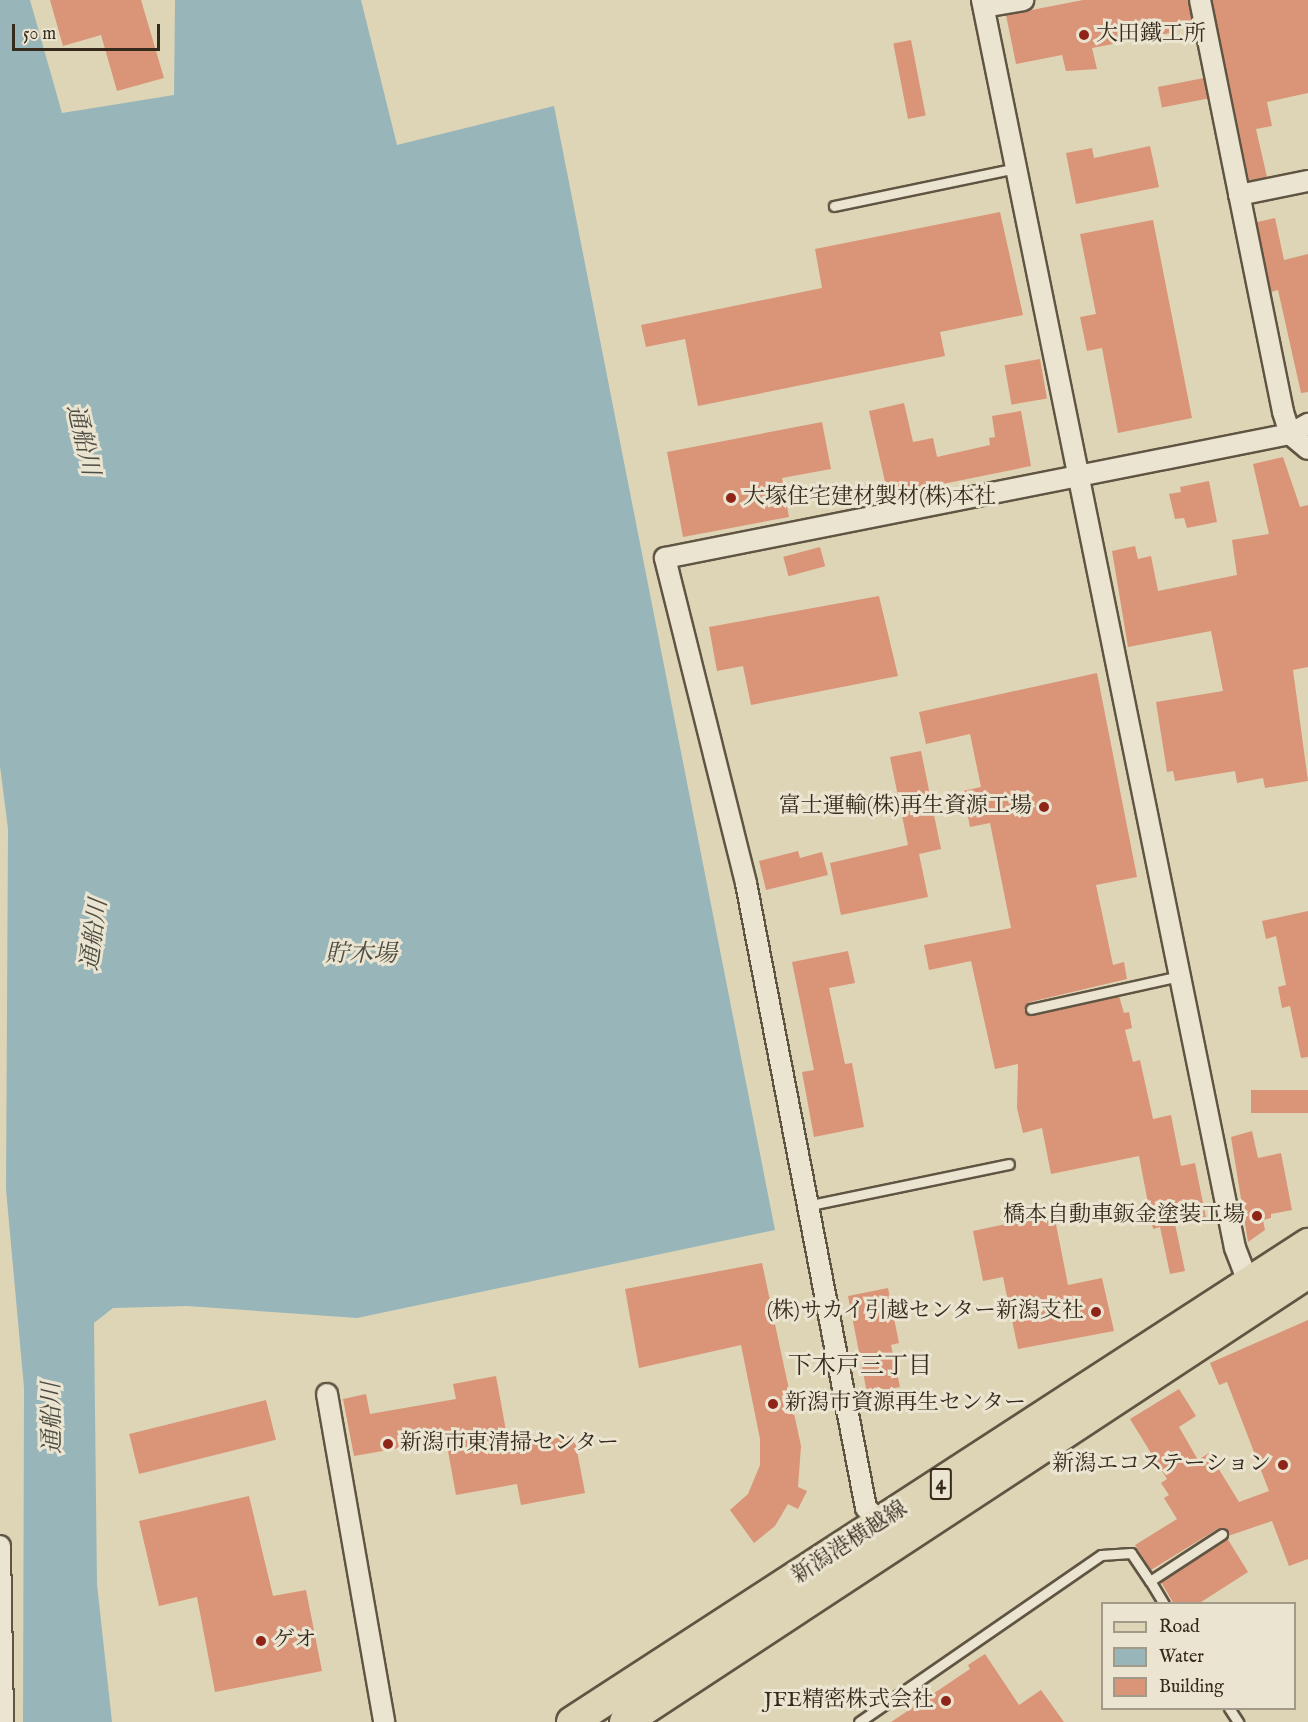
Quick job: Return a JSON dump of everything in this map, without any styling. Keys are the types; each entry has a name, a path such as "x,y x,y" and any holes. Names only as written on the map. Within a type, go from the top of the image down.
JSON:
{"main road":[{"name":"新潟港横越線","path":"572,1722 891,1531 1253,1294 1308,1244"},
{"name":"新潟港横越線","path":"1253,1294 1308,1273"},
{"name":"新潟港横越線","path":"625,1722 891,1531"}],"street":[{"path":"1023,0 983,4 1235,1248 1253,1294"},
{"path":"1200,0 1290,434 1308,449"},
{"path":"1239,195 1308,181"},
{"path":"891,1531 866,1508 811,1205 746,883 665,558 1290,434 1308,424"},
{"path":"327,1394 384,1722"},
{"path":"0,1546 3,1722"}],"lane":[{"path":"834,206 1016,168"},
{"path":"1031,1009 1180,976"},
{"path":"811,1205 1009,1164"},
{"path":"1150,1581 1222,1534"},
{"path":"859,1722 1101,1555 1131,1553 1163,1602"}],"water":[{"name":"貯木場","path":"0,0 30,0 62,113 174,95 175,0 361,0 397,145 554,106 775,1230 357,1318 187,1306 113,1308 94,1323 97,1584 112,1722 23,1722 24,1388 6,1189 8,829 0,766"}],"building":[{"path":"50,0 141,0 164,78 117,91 101,35 63,46"},
{"name":"大田鐵工所","path":"1083,0 1188,0 1192,21 1173,25 1175,32 1092,48 1097,69 1066,71 1062,55 1016,64 1006,15"},
{"path":"1212,0 1308,0 1308,93 1267,102 1272,126 1256,129 1267,177 1249,181"},
{"path":"911,40 926,116 908,119 893,43"},
{"path":"1204,78 1208,99 1162,108 1158,87"},
{"path":"1150,146 1159,187 1076,204 1066,153 1092,148 1094,158"},
{"path":"1000,212 1023,315 940,332 945,356 698,406 685,339 646,347 641,325 822,288 815,249"},
{"path":"1275,218 1284,260 1308,254 1308,392 1301,393 1278,290 1271,292 1257,222"},
{"path":"1153,220 1192,418 1118,433 1102,348 1087,351 1080,317 1096,314 1080,234"},
{"path":"1040,359 1047,398 1011,405 1005,365"},
{"path":"904,403 913,442 933,438 937,457 990,445 989,438 995,437 992,416 1021,411 1031,466 888,495 869,411"},
{"name":"大塚住宅建材製材(株)本社","path":"822,422 831,469 782,478 789,517 683,537 667,452"},
{"path":"1283,457 1300,507 1308,505 1308,667 1293,670 1308,781 1265,788 1263,778 1237,783 1235,771 1175,781 1173,771 1167,772 1156,702 1223,691 1211,631 1128,647 1112,551 1135,546 1138,559 1151,556 1158,591 1237,575 1232,540 1269,534 1253,464"},
{"path":"1209,481 1217,522 1187,528 1184,518 1175,519 1169,494 1181,492 1180,487"},
{"path":"820,547 825,566 788,576 783,557"},
{"path":"879,596 898,676 751,705 743,666 717,671 709,627"},
{"path":"1097,673 1137,877 1096,885 1113,965 1124,962 1127,979 1030,1002 1024,1010 1032,1016 1119,996 1124,1013 1129,1012 1132,1028 1125,1030 1133,1062 1140,1060 1153,1119 1171,1115 1181,1166 1195,1163 1206,1218 1175,1224 1185,1271 1170,1274 1160,1227 1153,1229 1139,1156 1051,1174 1042,1128 1023,1133 1017,1108 1018,1064 995,1069 971,961 929,970 924,945 1011,928 990,823 970,827 963,791 981,787 970,734 926,744 919,712"},
{"path":"921,751 941,849 919,854 928,897 841,915 830,863 908,845 890,757"},
{"path":"798,851 800,858 822,852 828,875 766,890 759,861"},
{"path":"1308,911 1308,1057 1301,1058 1290,1006 1282,1008 1278,987 1286,985 1276,936 1266,939 1262,921"},
{"path":"848,951 855,983 829,988 845,1064 852,1063 864,1127 814,1137 802,1072 814,1070 792,962"},
{"path":"1251,1090 1308,1090 1308,1113 1251,1113"},
{"path":"1252,1131 1258,1158 1281,1153 1292,1210 1271,1214 1271,1218 1263,1220 1265,1230 1248,1242 1231,1137"},
{"path":"1054,1214 1068,1285 1102,1278 1114,1331 1018,1349 1003,1277 983,1281 973,1231"},
{"name":"新潟市資源再生センター","path":"762,1263 801,1446 798,1487 807,1491 798,1509 788,1504 775,1526 754,1543 730,1510 748,1494 760,1465 760,1439 741,1345 639,1368 625,1289"},
{"path":"888,1288 899,1343 891,1345 900,1387 867,1393 848,1296"},
{"path":"1308,1320 1308,1559 1289,1566 1272,1521 1228,1536 1226,1528 1219,1528 1151,1570 1135,1545 1177,1519 1164,1498 1169,1495 1161,1483 1167,1479 1130,1419 1179,1389 1196,1416 1179,1427 1198,1460 1209,1453 1239,1502 1269,1491 1227,1382 1219,1385 1210,1363"},
{"name":"新潟市東清掃センター","path":"496,1376 509,1447 574,1435 585,1493 521,1505 517,1484 456,1495 446,1440 354,1456 343,1399 366,1394 370,1414 456,1399 453,1384"},
{"path":"266,1400 276,1440 139,1474 129,1434"},
{"path":"249,1496 273,1596 306,1590 322,1671 215,1692 197,1597 159,1606 139,1521"},
{"path":"1227,1538 1248,1572 1201,1602 1173,1602 1161,1582"},
{"path":"985,1654 1019,1705 1041,1690 1064,1722 891,1722 970,1669 968,1665"}],"place":[{"name":"大田鐵工所","path":"1084,35"},
{"name":"大塚住宅建材製材(株)本社","path":"731,498"},
{"name":"富士運輸(株)再生資源工場","path":"1044,807"},
{"name":"橋本自動車鈑金塗装工場","path":"1257,1216"},
{"name":"(株)サカイ引越センター新潟支社","path":"1096,1312"},
{"name":"新潟市資源再生センター","path":"773,1404"},
{"name":"新潟市東清掃センター","path":"388,1444"},
{"name":"新潟エコステーション","path":"1283,1465"},
{"name":"ゲオ","path":"261,1641"},
{"name":"JFE精密株式会社","path":"946,1701"}],"district":[{"name":"下木戸三丁目","path":"860,1367"}],"water label":[{"name":"通船川","path":"82,440"},
{"name":"通船川","path":"95,935"},
{"name":"通船川","path":"53,1418"}]}
